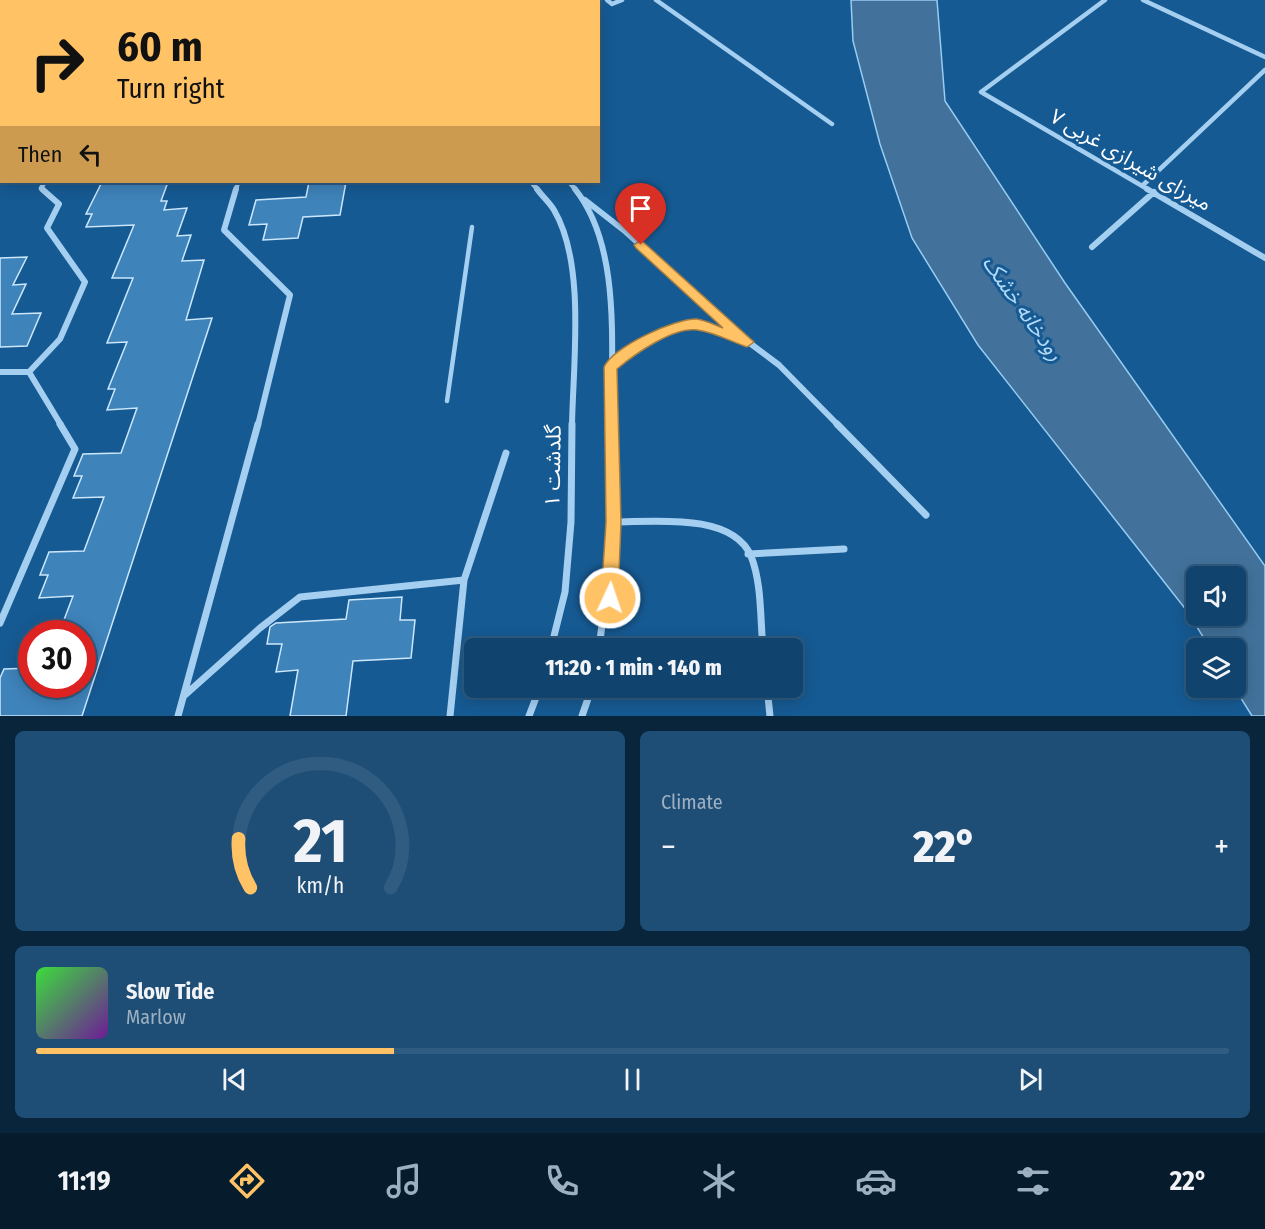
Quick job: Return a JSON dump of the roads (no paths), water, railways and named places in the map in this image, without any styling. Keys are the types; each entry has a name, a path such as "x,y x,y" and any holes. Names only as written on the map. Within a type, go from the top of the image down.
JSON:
{"street":[{"path":"607,0 612,4 622,0"},
{"path":"656,0 832,124"},
{"name":"۷ میرزای شیرازی غربی","path":"1105,0 981,92 1265,258"},
{"path":"1148,1 1265,57"},
{"path":"1142,186 1265,70"},
{"path":"0,372 29,372 60,339 85,282 47,228 59,204 41,188 44,183"},
{"path":"178,716 244,481 290,295 224,230 238,183"},
{"name":"گلدشت ۱","path":"532,183 554,210 567,241 574,282 571,522 564,592 553,638"},
{"path":"570,183 747,342 779,365 926,515"},
{"path":"1092,247 1154,192"},
{"path":"584,198 600,234 609,279 614,522 610,598 601,638"},
{"path":"610,367 635,346 661,334 696,324 747,342"},
{"path":"0,623 75,449 29,372"},
{"path":"450,716 464,580 506,453"},
{"path":"614,522 696,524 725,529 746,548 756,576 762,638"},
{"path":"748,554 844,549"},
{"path":"185,696 260,628 300,597 464,580"},
{"path":"529,716 536,698"},
{"path":"582,716 588,698"},
{"path":"768,698 770,716"}],"lane":[{"path":"447,401 472,227"}],"water":[{"name":"رودخانه خشک","path":"851,0 937,0 945,101 1065,283 1265,566 1265,716 1252,716 1241,698 1246,698 1246,638 1204,638 1196,626 1246,626 1246,566 1186,566 1186,610 978,345 912,238 880,144 853,41"}]}
